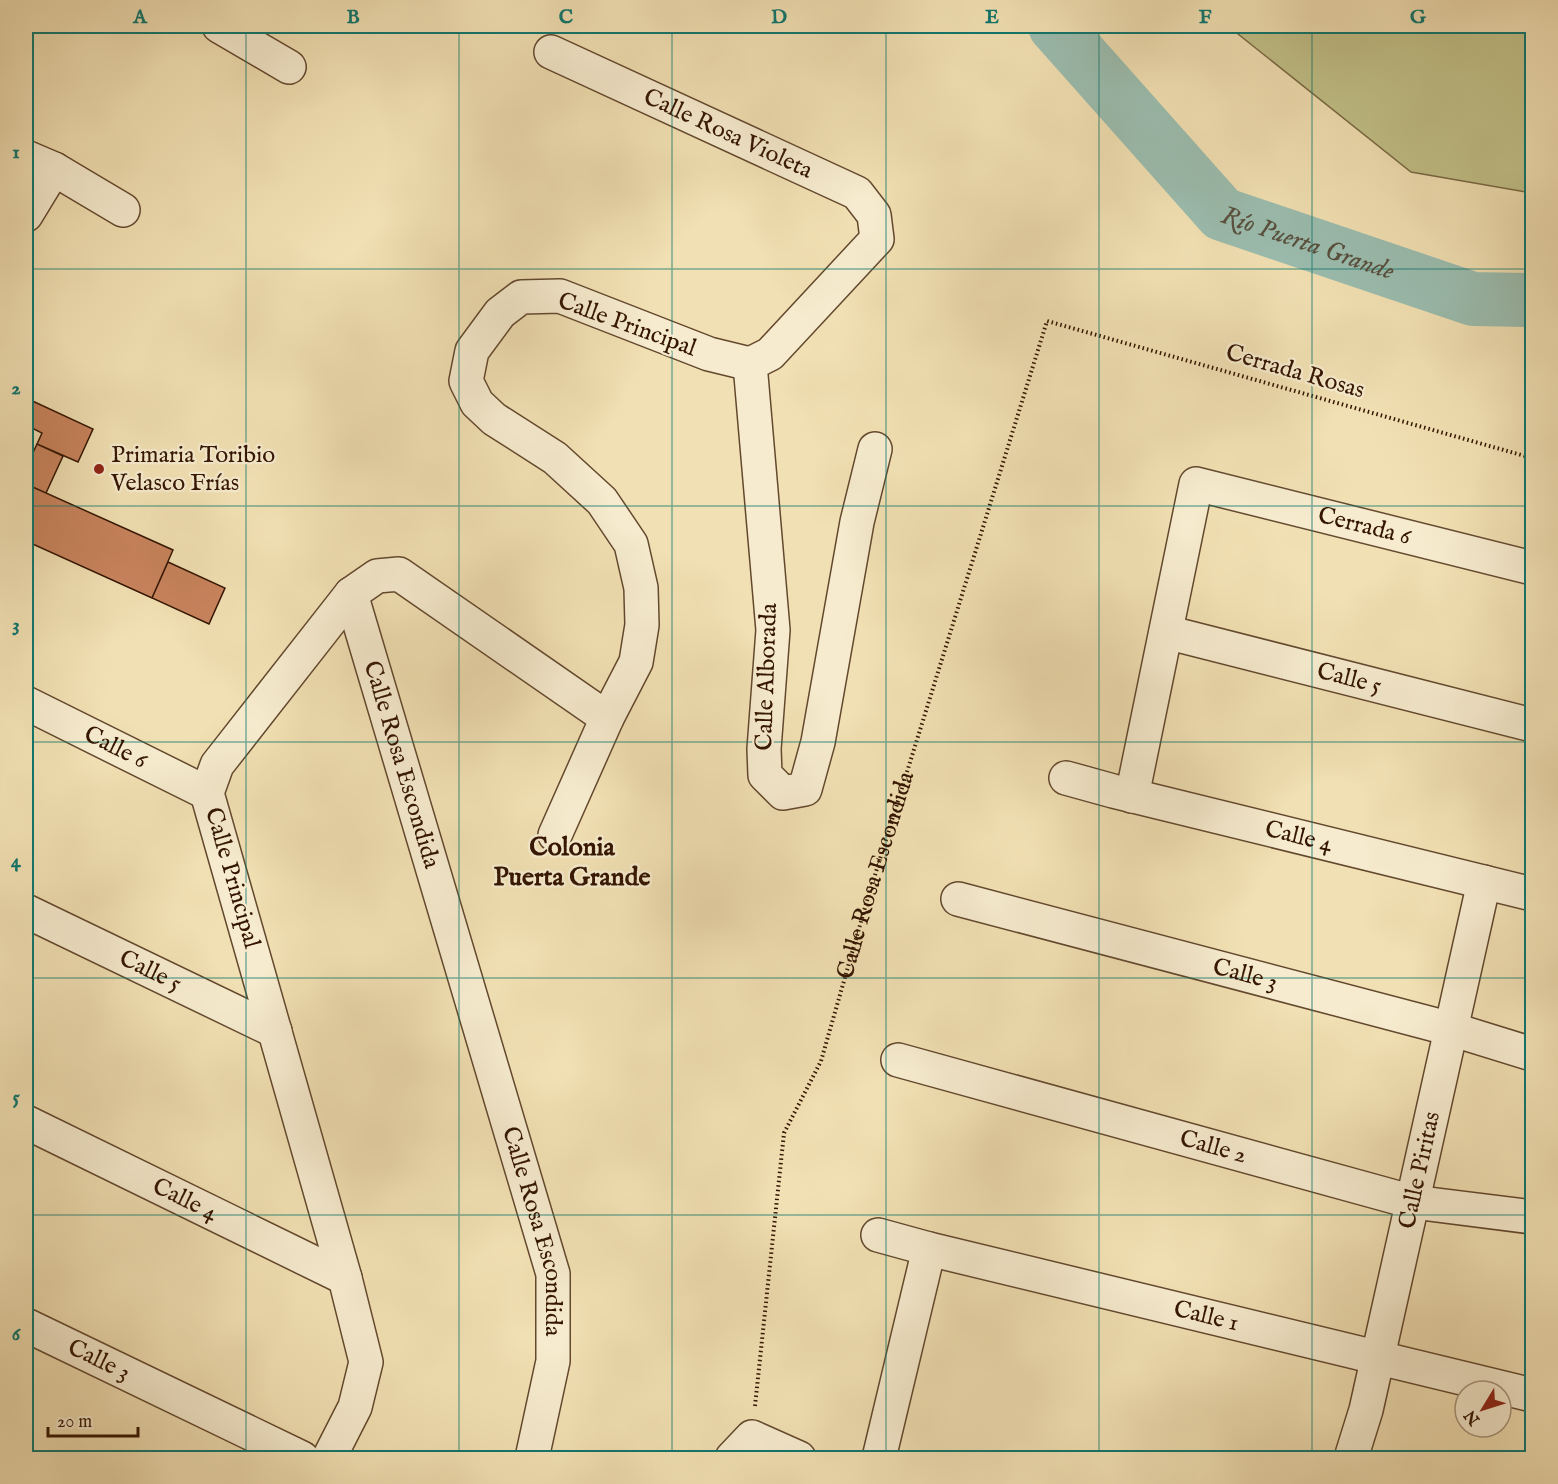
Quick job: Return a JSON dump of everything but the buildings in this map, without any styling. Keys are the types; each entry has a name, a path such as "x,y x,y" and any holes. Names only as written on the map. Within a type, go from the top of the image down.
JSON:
{"street":[{"path":"219,26 289,67"},
{"name":"Calle Rosa Violeta","path":"551,52 857,194 874,215 877,239 770,354 750,364"},
{"path":"26,215 40,163 123,210"},
{"name":"Calle Principal","path":"555,835 607,718 636,662 642,625 641,588 631,544 602,501 555,458 494,419 477,403 466,381 472,351 500,313 521,297 560,296 709,354 750,364"},
{"name":"Calle Alborada","path":"750,364 773,630 764,749 765,775 783,793 805,789 818,742 857,522 875,449"},
{"name":"Cerrada 6","path":"1166,632 1196,484 1533,568"},
{"name":"Calle Principal","path":"329,1458 355,1407 366,1362 345,1278 207,793 217,765 351,594 376,576 399,574 607,718"},
{"name":"Calle Rosa Escondida","path":"351,594 553,1274 552,1361 532,1458"},
{"path":"1132,796 1166,632"},
{"name":"Calle 5","path":"1166,632 1533,725"},
{"name":"Calle 6","path":"26,703 207,793"},
{"name":"Calle 4","path":"1066,778 1533,894"},
{"name":"Calle Piritas","path":"1351,1458 1366,1410 1378,1359 1484,882"},
{"name":"Calle 3","path":"958,898 1451,1029 1533,1054"},
{"name":"Calle 5","path":"26,911 275,1031"},
{"name":"Calle 2","path":"898,1060 1413,1202 1533,1217"},
{"name":"Calle 4","path":"26,1122 345,1278"},
{"name":"Calle 1","path":"878,1234 929,1249 1533,1395"},
{"path":"879,1458 929,1249"},
{"name":"Calle 3","path":"26,1325 302,1458"},
{"path":"742,1448 799,1458"}],"path":[{"name":"Cerrada Rosas","path":"1047,321 1533,458"},
{"name":"Calle Rosa Escondida","path":"742,1448 784,1133 821,1061 866,904 1047,321"}],"shaded area":[{"path":"1228,26 1532,26 1532,193 1411,172"}],"waterway":[{"name":"Río Puerta Grande","path":"1055,26 1222,214 1473,299 1532,300"}],"place":[{"name":"Primaria Toribio Velasco Frías","path":"99,469"}],"district":[{"name":"Colonia Puerta Grande","path":"572,862"}]}
